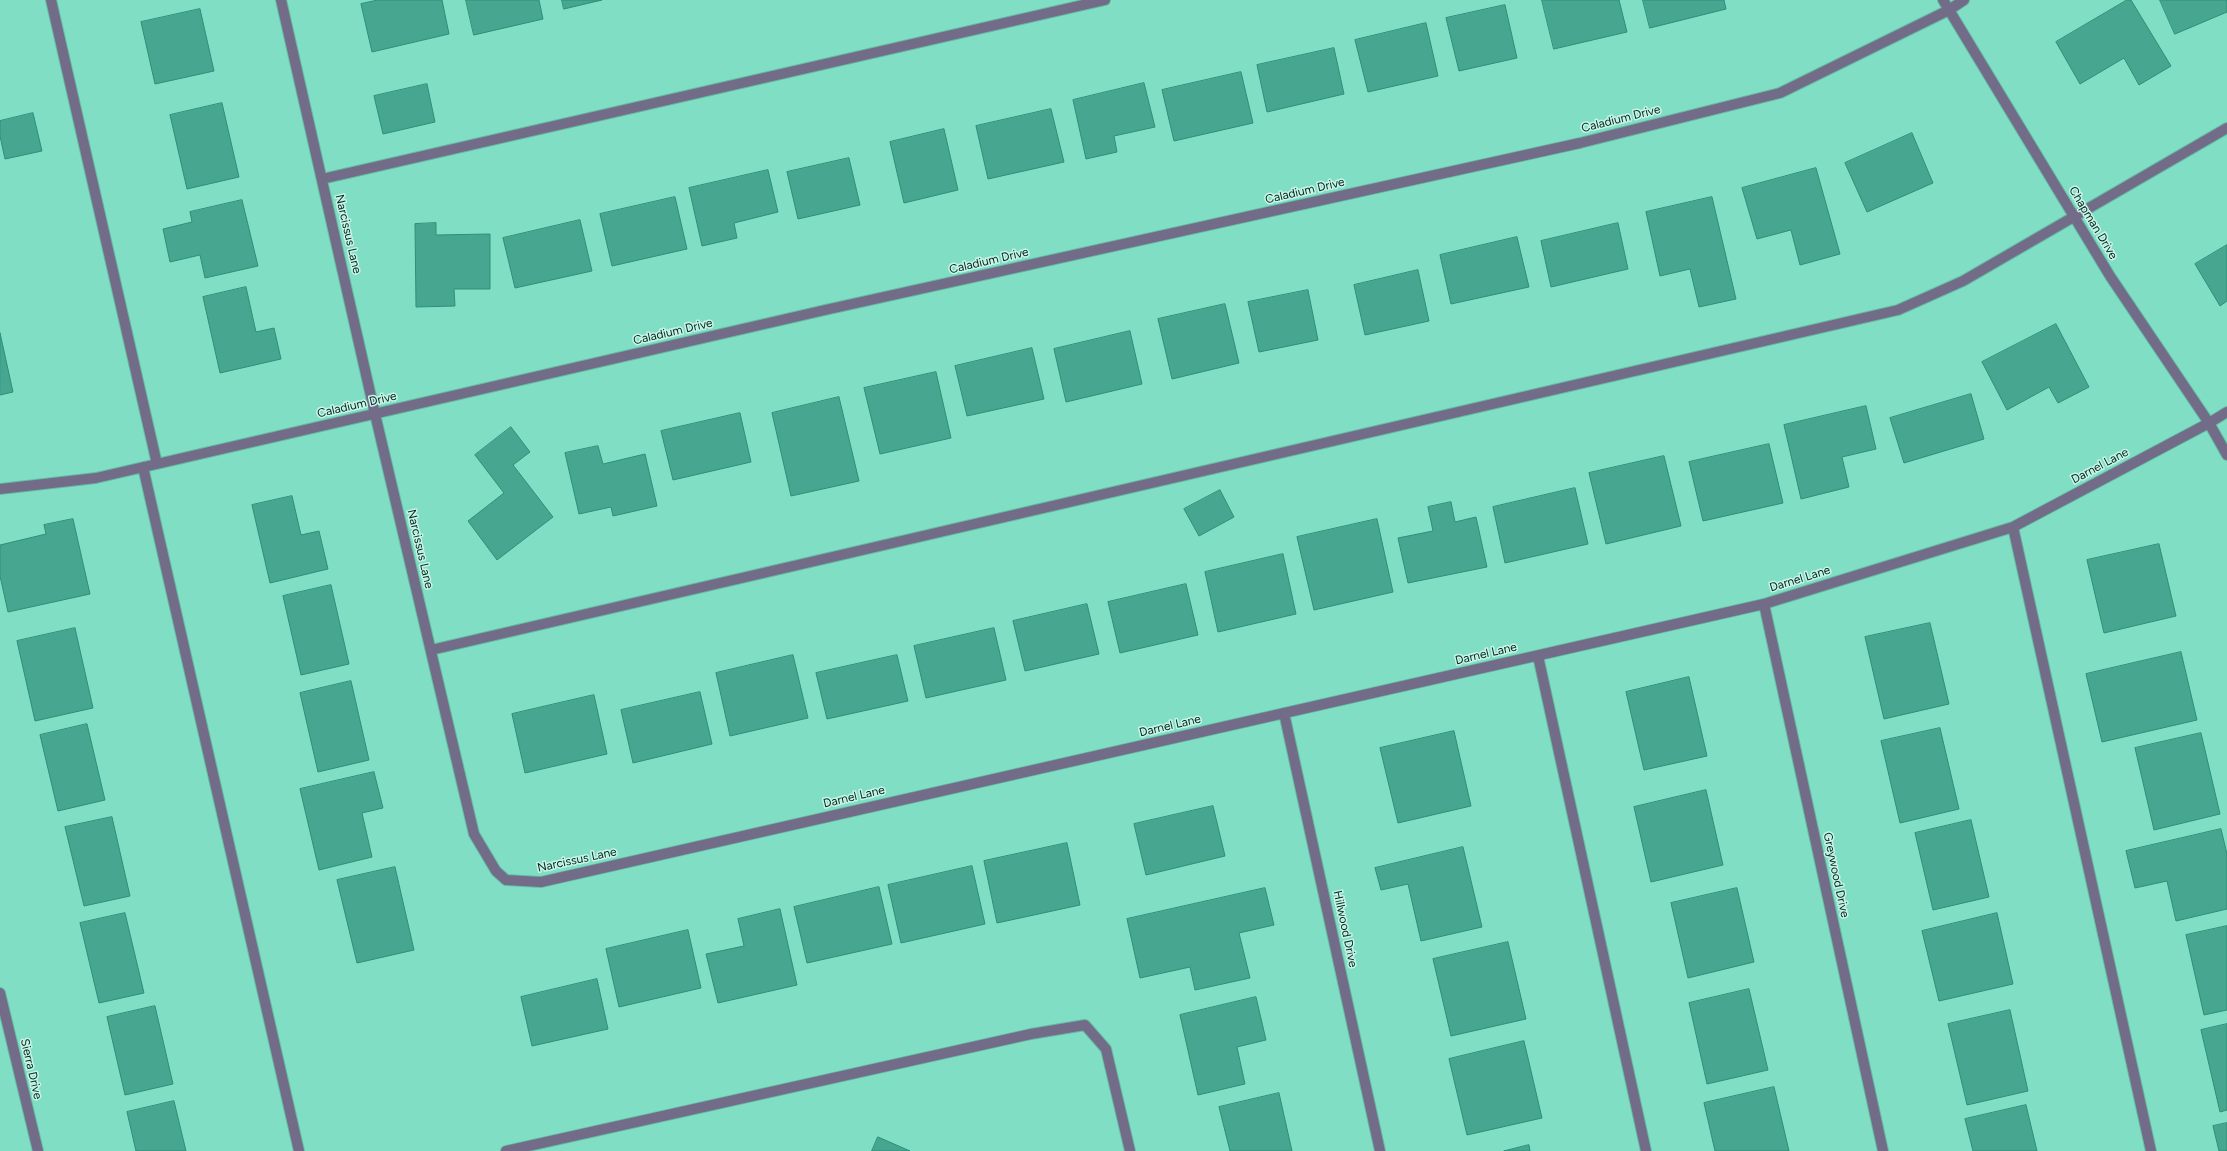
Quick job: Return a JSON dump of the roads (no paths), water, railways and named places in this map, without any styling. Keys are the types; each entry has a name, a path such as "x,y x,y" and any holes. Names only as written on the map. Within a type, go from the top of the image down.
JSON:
{"street":[{"path":"51,0 157,464"},
{"name":"Narcissus Lane","path":"281,0 375,414 474,834 496,870 506,880 541,882 722,840"},
{"path":"322,179 1105,0"},
{"name":"Chapman Drive","path":"1943,0 2110,276 2209,423 2227,455"},
{"name":"Caladium Drive","path":"0,489 96,478 833,309 1572,145 1773,94 1949,10 1964,0"},
{"path":"431,650 1898,310 1963,281 2227,128"},
{"name":"Darnel Lane","path":"722,840 1764,604 2013,527 2227,412"},
{"path":"143,467 299,1151"},
{"path":"2013,527 2151,1151"},
{"name":"Greywood Drive","path":"1764,604 1883,1151"},
{"path":"1538,656 1646,1151"},
{"name":"Hillwood Drive","path":"1284,713 1380,1151"},
{"name":"Sierra Drive","path":"0,994 38,1151"},
{"path":"506,1151 1031,1034 1085,1025 1106,1050 1130,1151"}]}
